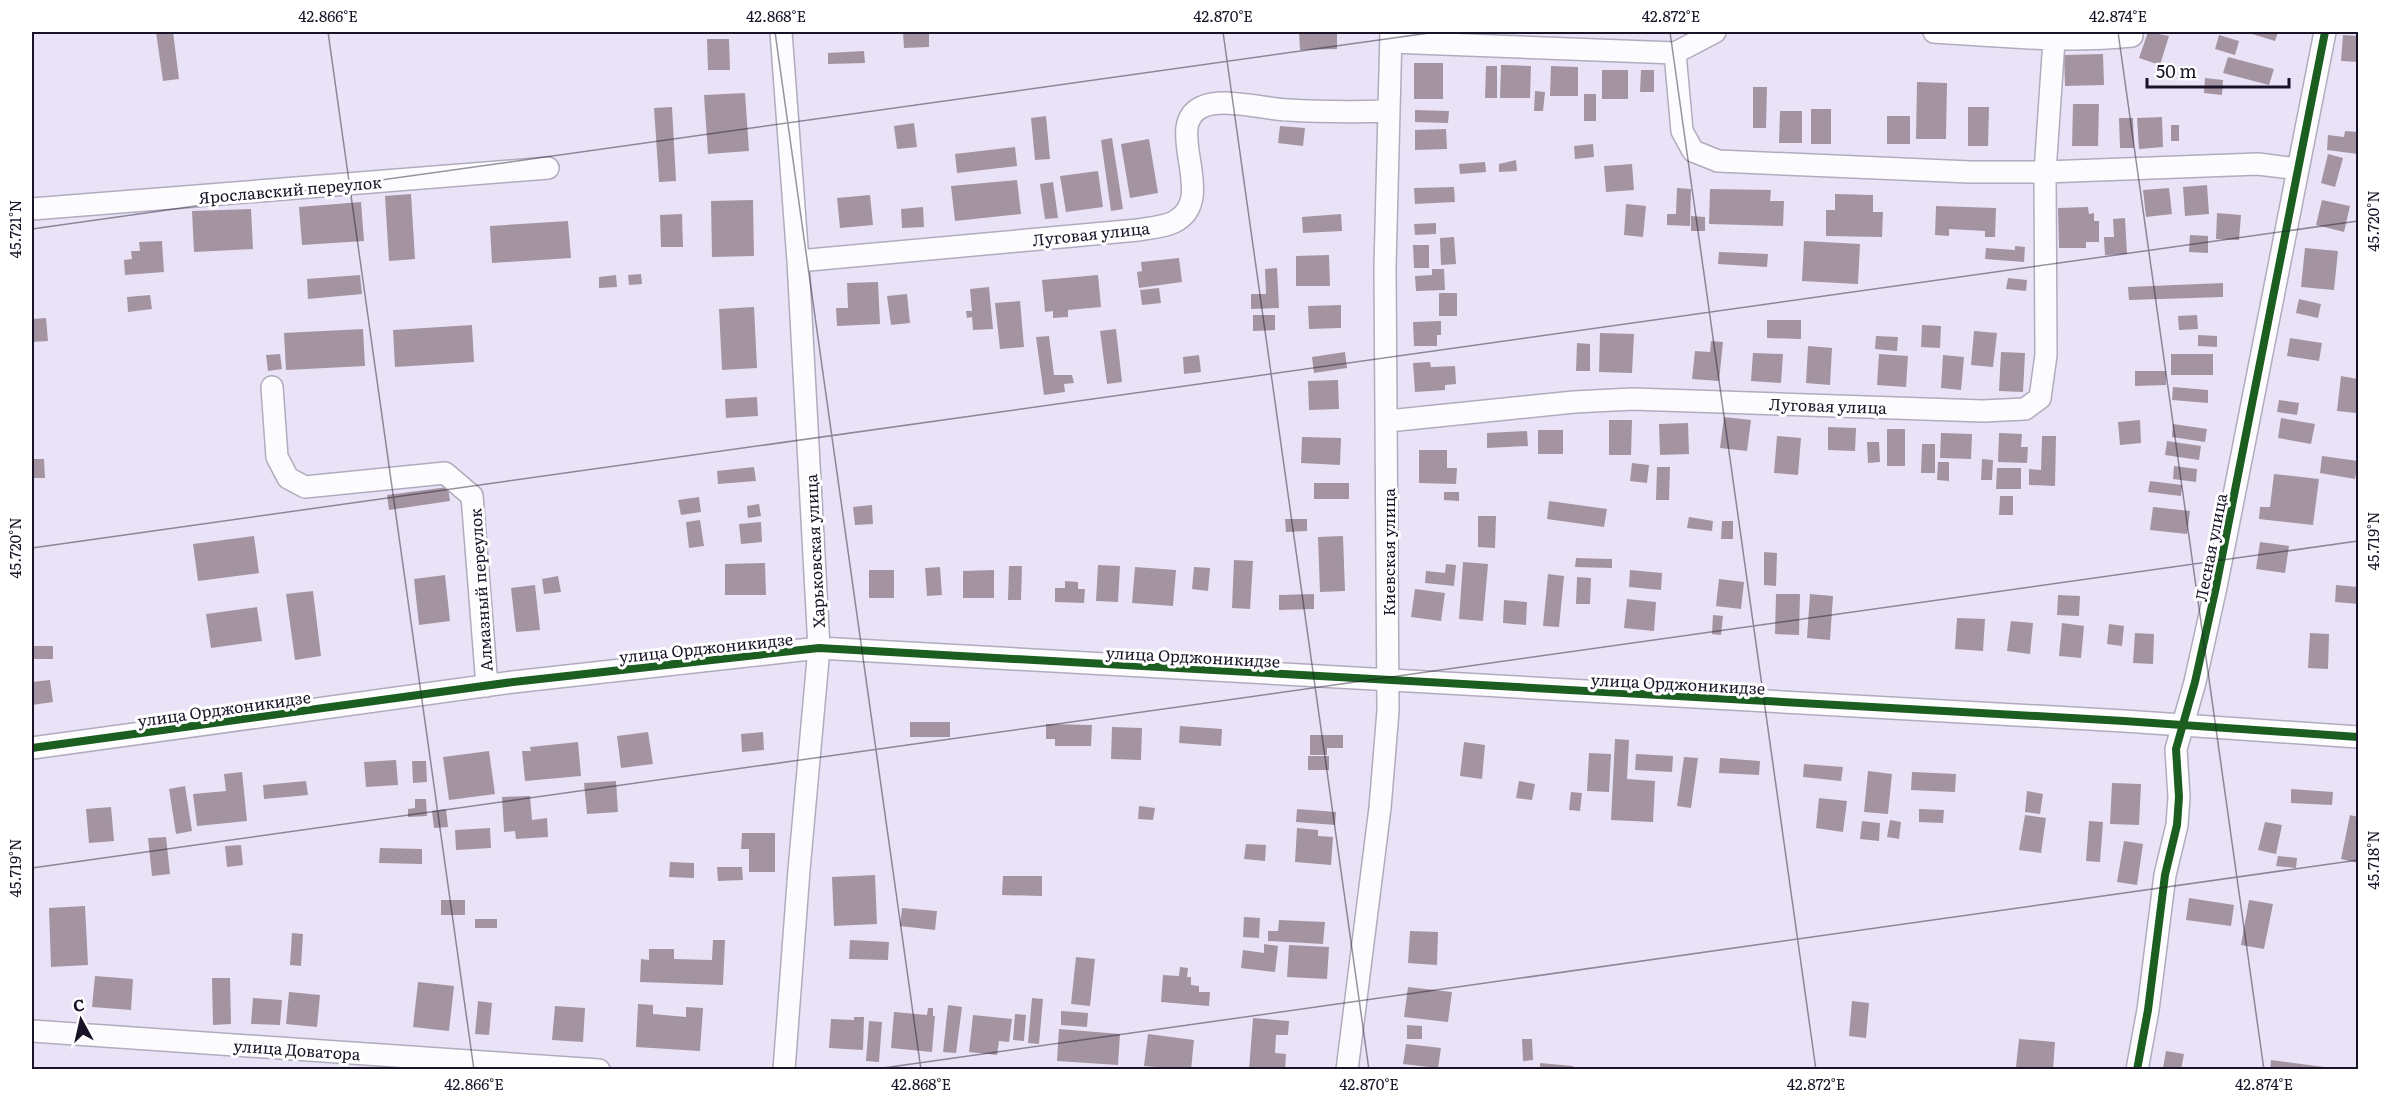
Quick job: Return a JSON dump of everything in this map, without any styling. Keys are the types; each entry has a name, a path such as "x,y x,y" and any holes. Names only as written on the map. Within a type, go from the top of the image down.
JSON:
{"street":[{"name":"Харьковская улица","path":"781,32 798,261 819,648 784,1070"},
{"path":"1391,37 1675,53 1715,32"},
{"path":"1934,32 2054,40 2094,40 2132,36"},
{"name":"Лесная улица","path":"2137,1070 2148,1010 2165,875 2177,825 2179,796 2176,749 2184,725 2216,587 2325,32"},
{"name":"Киевская улица","path":"1347,1070 1386,750 1388,421 1385,267 1391,37"},
{"name":"Луговая улица","path":"1388,421 1574,402 1633,399 1983,411 2025,409 2040,398 2046,355 2045,172 2054,40"},
{"path":"1675,53 1682,131 1693,151 1718,162 1970,172 2045,172 2258,164 2298,169"},
{"name":"Луговая улица","path":"798,261 1138,230 1174,222 1188,209 1193,196 1187,128 1191,116 1200,107 1220,103 1287,110 1389,111"},
{"name":"Ярославский переулок","path":"32,209 548,168"},
{"name":"Алмазный переулок","path":"272,387 277,457 288,478 305,488 445,473 472,496 487,686"},
{"name":"улица Орджоникидзе","path":"32,748 487,686 819,648 2184,725 2358,737"},
{"name":"улица Доватора","path":"32,1031 599,1070"}],"building":[{"path":"156,32 173,32 179,79 163,81"},
{"path":"903,32 929,32 929,47 904,48"},
{"path":"1299,32 1337,32 1337,49 1300,50"},
{"path":"2148,32 2169,36 2160,65 2139,58"},
{"path":"2246,32 2278,32 2275,41"},
{"path":"2219,35 2239,41 2235,55 2215,49"},
{"path":"2343,35 2358,36 2358,62 2341,61"},
{"path":"707,39 729,39 730,70 708,70"},
{"path":"864,51 865,63 828,64 828,53"},
{"path":"2103,54 2104,85 2065,86 2064,55"},
{"path":"2228,57 2274,69 2269,85 2223,73"},
{"path":"1414,63 1443,63 1443,99 1414,99"},
{"path":"1501,65 1531,66 1530,98 1500,98"},
{"path":"1486,66 1497,66 1497,98 1485,98"},
{"path":"1551,66 1578,67 1578,96 1550,96"},
{"path":"1602,70 1628,70 1628,99 1602,99"},
{"path":"1641,70 1654,70 1654,92 1640,92"},
{"path":"2205,78 2223,80 2222,95 2204,93"},
{"path":"1917,82 1947,83 1946,139 1916,139"},
{"path":"1753,87 1767,87 1766,128 1753,128"},
{"path":"1535,91 1545,92 1543,111 1534,111"},
{"path":"745,93 749,151 708,154 704,95"},
{"path":"1584,94 1596,94 1596,121 1584,121"},
{"path":"2073,104 2099,104 2098,146 2072,146"},
{"path":"672,107 676,181 659,182 654,108"},
{"path":"1968,107 1989,107 1988,146 1968,146"},
{"path":"1811,109 1831,109 1831,144 1811,144"},
{"path":"1415,110 1449,111 1448,123 1415,122"},
{"path":"1780,111 1802,111 1802,143 1779,143"},
{"path":"1046,116 1050,159 1035,160 1031,118"},
{"path":"1887,116 1910,116 1910,144 1887,144"},
{"path":"2162,117 2163,147 2139,149 2137,118"},
{"path":"2119,118 2133,118 2134,148 2120,148"},
{"path":"914,123 917,147 897,149 894,126"},
{"path":"2171,125 2179,125 2179,141 2171,141"},
{"path":"1280,126 1305,128 1303,146 1278,143"},
{"path":"1446,129 1447,149 1415,150 1415,130"},
{"path":"2345,131 2358,132 2358,154 2327,150 2328,135 2344,137"},
{"path":"1112,138 1123,209 1111,211 1101,140"},
{"path":"1149,139 1158,193 1130,198 1121,144"},
{"path":"1593,144 1594,157 1575,159 1574,146"},
{"path":"1015,147 1017,166 957,173 955,154"},
{"path":"2328,154 2343,158 2335,187 2321,183"},
{"path":"1516,160 1517,171 1499,172 1499,164"},
{"path":"1485,162 1486,172 1460,174 1459,164"},
{"path":"1632,164 1634,190 1606,192 1604,166"},
{"path":"1098,171 1103,207 1066,212 1060,176"},
{"path":"1017,180 1021,214 955,221 951,186"},
{"path":"1053,182 1058,218 1045,219 1040,184"},
{"path":"2207,185 2209,214 2185,216 2183,187"},
{"path":"1454,187 1455,202 1415,204 1414,188"},
{"path":"1677,188 1691,189 1690,226 1667,225 1667,214 1676,214"},
{"path":"2169,188 2172,214 2146,217 2143,190"},
{"path":"1710,189 1771,190 1770,201 1784,201 1783,226 1709,224"},
{"path":"411,194 415,259 389,261 385,196"},
{"path":"1835,194 1873,195 1873,212 1883,212 1882,237 1826,236 1826,210 1835,210"},
{"path":"870,195 873,225 840,228 837,198"},
{"path":"753,200 754,256 712,257 711,201"},
{"path":"2322,200 2350,206 2344,232 2316,225"},
{"path":"361,202 364,241 302,245 299,207"},
{"path":"1626,204 1646,206 1643,237 1624,235"},
{"path":"1936,206 1996,208 1995,237 1985,237 1985,231 1949,229 1949,236 1935,235"},
{"path":"923,207 924,227 902,228 901,209"},
{"path":"2088,207 2089,214 2094,213 2094,221 2099,221 2099,242 2086,242 2086,248 2059,248 2058,208"},
{"path":"251,209 253,249 194,252 192,211"},
{"path":"2217,213 2241,215 2239,240 2216,239"},
{"path":"682,214 683,247 661,247 660,215"},
{"path":"1341,214 1342,231 1303,233 1302,217"},
{"path":"1691,216 1705,217 1705,231 1691,231"},
{"path":"2125,218 2127,254 2105,255 2104,237 2114,237 2113,219"},
{"path":"568,221 571,258 492,263 490,226"},
{"path":"1436,223 1436,234 1415,235 1414,224"},
{"path":"2190,235 2208,236 2208,253 2189,252"},
{"path":"1454,237 1456,264 1441,265 1440,238"},
{"path":"162,241 164,272 125,275 124,260 132,259 131,251 140,251 139,242"},
{"path":"1804,241 1860,244 1858,284 1802,281"},
{"path":"1413,245 1429,245 1429,268 1414,268"},
{"path":"2015,246 2025,247 2024,262 1985,259 1986,248 2015,250"},
{"path":"2305,248 2338,251 2334,290 2301,287"},
{"path":"1719,252 1768,254 1767,267 1718,264"},
{"path":"1329,255 1330,286 1296,286 1296,256"},
{"path":"1179,258 1182,282 1139,288 1137,272 1142,271 1141,262"},
{"path":"1277,268 1279,308 1251,309 1251,294 1266,294 1265,269"},
{"path":"1432,269 1444,269 1445,290 1416,291 1415,276 1432,275"},
{"path":"641,274 642,284 629,285 628,275"},
{"path":"360,275 362,294 308,299 307,279"},
{"path":"616,275 617,287 599,288 599,277"},
{"path":"1098,275 1101,307 1068,310 1068,317 1053,318 1053,311 1045,312 1042,280"},
{"path":"2008,278 2027,280 2026,291 2006,289"},
{"path":"878,282 880,324 837,326 836,308 848,308 847,283"},
{"path":"2223,283 2223,297 2129,300 2128,287"},
{"path":"989,287 993,329 973,330 972,317 967,318 966,311 972,311 970,289"},
{"path":"1159,288 1161,303 1142,305 1140,290"},
{"path":"1439,293 1457,293 1457,316 1439,316"},
{"path":"907,294 910,323 891,325 887,296"},
{"path":"150,295 152,309 128,312 127,297"},
{"path":"2299,299 2321,304 2318,318 2296,313"},
{"path":"1020,301 1024,347 1000,349 995,303"},
{"path":"1341,305 1341,328 1309,329 1308,306"},
{"path":"754,307 757,368 722,370 719,309"},
{"path":"1253,315 1275,315 1275,330 1253,331"},
{"path":"2197,315 2198,329 2179,330 2178,316"},
{"path":"46,318 48,341 32,342 32,319"},
{"path":"1767,320 1801,320 1801,339 1767,338"},
{"path":"1441,321 1441,335 1437,335 1437,346 1414,346 1413,322"},
{"path":"472,325 474,362 395,367 393,330"},
{"path":"1922,325 1941,326 1940,348 1921,347"},
{"path":"363,329 365,366 286,370 284,333"},
{"path":"1116,329 1122,382 1107,384 1100,331"},
{"path":"1974,331 1997,333 1993,367 1971,365"},
{"path":"1600,333 1634,334 1632,373 1599,372"},
{"path":"2198,335 2217,336 2217,347 2198,346"},
{"path":"1049,336 1054,375 1072,375 1074,383 1064,384 1065,392 1044,395 1036,337"},
{"path":"1876,336 1898,337 1897,351 1875,349"},
{"path":"2290,338 2322,343 2319,361 2287,356"},
{"path":"1711,341 1723,342 1719,381 1692,379 1695,351 1710,352"},
{"path":"1577,343 1590,344 1590,371 1576,371"},
{"path":"1808,346 1832,348 1830,385 1806,383"},
{"path":"1345,352 1347,368 1314,373 1312,357"},
{"path":"2001,352 2025,353 2023,392 1999,391"},
{"path":"1753,353 1783,354 1781,383 1751,381"},
{"path":"280,354 282,369 268,371 266,355"},
{"path":"1879,354 1908,356 1906,387 1877,385"},
{"path":"2171,354 2213,354 2213,375 2171,375"},
{"path":"1199,355 1201,372 1184,374 1183,357"},
{"path":"1943,355 1964,357 1961,390 1941,388"},
{"path":"1430,362 1431,367 1455,366 1456,384 1445,385 1445,390 1415,392 1413,363"},
{"path":"2135,371 2166,371 2166,385 2135,386"},
{"path":"2341,376 2358,379 2356,413 2337,411"},
{"path":"1338,380 1339,409 1309,410 1308,381"},
{"path":"2173,387 2208,390 2208,403 2172,400"},
{"path":"757,397 758,416 726,418 725,399"},
{"path":"2279,400 2299,403 2297,415 2277,412"},
{"path":"1724,417 1751,420 1747,451 1720,448"},
{"path":"2281,418 2315,424 2311,444 2278,438"},
{"path":"1609,420 1632,420 1631,455 1609,455"},
{"path":"2140,420 2141,443 2120,445 2118,422"},
{"path":"1688,423 1689,454 1660,455 1659,424"},
{"path":"2173,424 2207,429 2205,442 2172,437"},
{"path":"1828,427 1856,428 1855,451 1828,450"},
{"path":"1887,429 1905,429 1905,466 1887,466"},
{"path":"1538,430 1563,430 1563,454 1538,454"},
{"path":"1527,431 1528,446 1487,448 1487,433"},
{"path":"1941,433 1972,434 1971,459 1940,458"},
{"path":"1999,433 2022,434 2021,447 2028,447 2027,463 1998,462"},
{"path":"1777,436 1801,438 1798,475 1774,473"},
{"path":"2042,436 2056,436 2055,486 2029,485 2029,469 2041,470"},
{"path":"1302,437 1341,438 1340,465 1301,463"},
{"path":"2167,441 2201,446 2199,460 2165,455"},
{"path":"1867,442 1879,442 1880,462 1868,463"},
{"path":"1922,444 1935,444 1935,473 1921,473"},
{"path":"1419,450 1447,450 1447,468 1457,468 1456,484 1419,483"},
{"path":"2322,456 2358,461 2355,479 2320,473"},
{"path":"32,459 44,459 45,478 32,478"},
{"path":"1982,459 1993,460 1992,480 1981,480"},
{"path":"1938,462 1949,462 1949,481 1937,480"},
{"path":"1632,463 1649,465 1647,483 1630,481"},
{"path":"2174,466 2197,469 2196,482 2173,479"},
{"path":"754,467 756,481 718,484 717,471"},
{"path":"1657,467 1670,467 1669,500 1656,500"},
{"path":"1997,468 2021,468 2021,489 1996,489"},
{"path":"2274,474 2319,479 2313,525 2259,519 2260,507 2270,507"},
{"path":"2150,481 2182,485 2181,496 2148,492"},
{"path":"1314,483 1349,483 1349,499 1314,499"},
{"path":"448,487 450,501 389,510 387,495"},
{"path":"1444,492 1459,492 1459,501 1444,500"},
{"path":"2000,496 2013,496 2013,515 1999,515"},
{"path":"699,497 701,512 681,515 678,500"},
{"path":"1549,501 1607,509 1604,527 1547,519"},
{"path":"759,504 761,516 748,518 747,506"},
{"path":"872,505 873,524 855,525 853,507"},
{"path":"2153,507 2190,511 2187,534 2150,530"},
{"path":"1478,516 1496,516 1495,548 1478,547"},
{"path":"1689,517 1713,521 1712,531 1687,528"},
{"path":"1285,519 1307,519 1307,531 1286,532"},
{"path":"700,520 704,546 689,548 686,522"},
{"path":"1722,521 1733,521 1733,539 1721,539"},
{"path":"761,522 762,542 741,544 739,524"},
{"path":"254,536 259,573 198,581 193,544"},
{"path":"1343,536 1345,591 1320,592 1318,537"},
{"path":"2260,542 2289,546 2285,573 2256,569"},
{"path":"1764,552 1777,553 1776,586 1764,585"},
{"path":"1576,558 1612,559 1612,568 1575,567"},
{"path":"1234,560 1253,561 1250,609 1232,608"},
{"path":"1463,562 1488,564 1483,621 1459,619"},
{"path":"765,563 766,595 725,595 725,564"},
{"path":"1446,564 1456,565 1454,586 1425,583 1426,571 1445,573"},
{"path":"1098,565 1120,566 1118,602 1096,601"},
{"path":"1009,566 1022,566 1021,600 1008,600"},
{"path":"940,567 942,595 927,596 925,568"},
{"path":"1135,567 1176,570 1173,606 1132,603"},
{"path":"1194,567 1210,568 1208,591 1192,589"},
{"path":"869,570 894,570 894,598 869,598"},
{"path":"994,570 994,598 963,598 963,571"},
{"path":"1630,570 1662,573 1661,590 1629,587"},
{"path":"1548,574 1564,576 1559,627 1543,626"},
{"path":"445,575 450,621 419,625 414,579"},
{"path":"558,576 561,592 544,594 542,579"},
{"path":"1577,577 1591,578 1590,604 1576,604"},
{"path":"1719,579 1744,582 1741,609 1716,606"},
{"path":"1065,581 1078,582 1078,589 1085,589 1084,603 1055,602 1055,588 1065,588"},
{"path":"535,585 540,630 516,632 511,588"},
{"path":"2336,585 2358,587 2358,604 2335,602"},
{"path":"1415,589 1445,593 1441,621 1411,617"},
{"path":"313,591 321,656 295,660 286,594"},
{"path":"1314,594 1314,609 1279,610 1279,595"},
{"path":"1776,594 1800,594 1799,635 1775,634"},
{"path":"1810,594 1833,596 1830,640 1807,638"},
{"path":"2058,595 2080,596 2079,616 2057,615"},
{"path":"1627,599 1656,602 1654,631 1624,628"},
{"path":"1504,600 1527,602 1526,625 1503,623"},
{"path":"257,607 262,641 211,648 206,614"},
{"path":"1713,615 1723,616 1721,635 1712,634"},
{"path":"1957,618 1985,619 1983,651 1955,649"},
{"path":"2011,621 2033,623 2030,654 2007,651"},
{"path":"2062,623 2084,626 2081,658 2059,656"},
{"path":"2109,624 2124,626 2122,646 2107,644"},
{"path":"2135,633 2154,634 2153,664 2133,663"},
{"path":"2310,633 2329,634 2328,669 2308,668"},
{"path":"32,646 53,646 53,659 32,659"},
{"path":"50,680 53,702 32,705 32,682"},
{"path":"910,722 950,722 950,737 910,737"},
{"path":"1046,724 1092,725 1091,746 1055,746 1055,739 1046,739"},
{"path":"1180,726 1222,729 1221,746 1179,743"},
{"path":"1112,727 1142,728 1141,760 1111,759"},
{"path":"648,732 653,764 621,768 617,736"},
{"path":"763,732 764,750 742,752 741,734"},
{"path":"1310,735 1343,735 1343,748 1327,748 1327,755 1310,755"},
{"path":"1615,739 1629,740 1627,779 1655,781 1653,822 1611,820"},
{"path":"578,742 581,776 525,781 522,751 531,751 530,747"},
{"path":"1464,742 1485,745 1482,779 1460,776"},
{"path":"489,751 495,794 449,800 443,757"},
{"path":"1589,753 1611,754 1609,792 1587,791"},
{"path":"1636,754 1673,756 1672,772 1635,770"},
{"path":"1308,756 1329,756 1329,770 1308,770"},
{"path":"1684,757 1698,758 1691,808 1677,806"},
{"path":"1720,758 1760,761 1759,775 1719,773"},
{"path":"396,760 398,785 366,787 364,762"},
{"path":"412,761 426,761 427,782 413,783"},
{"path":"1804,764 1843,767 1841,781 1803,777"},
{"path":"1868,771 1892,774 1888,814 1864,812"},
{"path":"242,772 247,821 197,826 193,794 226,791 224,774"},
{"path":"1912,772 1956,774 1955,792 1911,790"},
{"path":"306,781 308,795 264,799 263,785"},
{"path":"616,781 618,812 587,814 584,783"},
{"path":"1519,781 1535,784 1532,800 1516,798"},
{"path":"2112,783 2141,784 2139,825 2110,824"},
{"path":"185,786 192,831 176,834 169,789"},
{"path":"2291,789 2333,792 2332,805 2291,803"},
{"path":"2027,791 2043,794 2040,814 2025,812"},
{"path":"1571,792 1582,793 1580,811 1569,810"},
{"path":"530,796 532,820 547,818 548,837 516,839 515,831 504,832 502,797"},
{"path":"1819,798 1847,801 1843,832 1816,828"},
{"path":"415,799 426,799 427,816 408,817 408,809 415,808"},
{"path":"1139,806 1155,808 1153,820 1138,819"},
{"path":"111,807 114,841 89,843 86,809"},
{"path":"446,809 448,827 434,828 432,811"},
{"path":"1297,809 1336,812 1335,825 1296,822"},
{"path":"1919,809 1944,810 1943,823 1919,822"},
{"path":"2025,815 2046,818 2041,853 2019,850"},
{"path":"2350,815 2358,817 2358,863 2341,859"},
{"path":"1890,820 1901,822 1899,839 1887,837"},
{"path":"1862,821 1880,823 1879,841 1860,839"},
{"path":"2089,821 2103,822 2100,862 2086,861"},
{"path":"2265,822 2282,825 2276,854 2258,850"},
{"path":"490,828 491,848 456,850 455,830"},
{"path":"1297,828 1318,830 1318,836 1333,837 1331,865 1295,862"},
{"path":"742,833 775,833 775,872 749,872 749,849 741,849"},
{"path":"166,837 170,874 152,876 148,838"},
{"path":"2124,841 2143,844 2137,885 2117,882"},
{"path":"1246,844 1266,845 1265,861 1244,859"},
{"path":"241,845 243,865 227,867 225,846"},
{"path":"380,848 422,849 422,864 379,863"},
{"path":"2278,856 2297,858 2296,868 2276,866"},
{"path":"670,862 694,863 694,878 669,877"},
{"path":"717,867 742,867 743,880 718,881"},
{"path":"875,875 877,924 834,926 832,877"},
{"path":"1003,876 1042,876 1042,896 1002,895"},
{"path":"2189,898 2234,905 2231,926 2186,920"},
{"path":"441,900 465,900 465,915 441,915"},
{"path":"2249,900 2273,904 2264,949 2241,945"},
{"path":"85,906 88,965 51,967 49,908"},
{"path":"902,908 937,911 935,930 900,926"},
{"path":"1244,917 1260,918 1259,938 1243,937"},
{"path":"475,919 497,919 497,928 475,928"},
{"path":"1279,920 1325,922 1323,944 1268,941 1268,931 1278,931"},
{"path":"1410,931 1438,932 1437,965 1408,963"},
{"path":"292,933 303,934 301,966 290,965"},
{"path":"713,940 725,940 723,985 640,982 641,959 649,960 649,949 674,949 674,959 712,960"},
{"path":"850,940 889,942 888,960 849,959"},
{"path":"1264,944 1278,946 1275,972 1241,968 1243,950 1264,953"},
{"path":"1289,945 1329,947 1327,979 1287,977"},
{"path":"1076,957 1095,959 1090,1006 1071,1004"},
{"path":"1180,967 1188,968 1187,977 1191,977 1191,985 1199,986 1199,992 1210,992 1209,1006 1161,1002 1163,975 1179,976"},
{"path":"95,976 133,979 131,1010 92,1007"},
{"path":"212,978 230,978 231,1024 213,1025"},
{"path":"418,982 454,986 449,1031 413,1027"},
{"path":"1408,987 1452,992 1448,1022 1404,1017"},
{"path":"289,992 320,995 317,1027 286,1024"},
{"path":"253,998 282,1000 280,1025 251,1024"},
{"path":"1032,998 1043,999 1039,1044 1028,1043"},
{"path":"478,1001 492,1003 489,1035 475,1034"},
{"path":"1852,1001 1869,1003 1866,1038 1849,1036"},
{"path":"638,1004 653,1005 653,1014 686,1017 686,1007 703,1008 700,1051 636,1047"},
{"path":"948,1005 962,1007 956,1053 943,1052"},
{"path":"555,1006 585,1008 583,1042 552,1040"},
{"path":"928,1008 933,1008 933,1016 935,1016 932,1052 891,1048 894,1012 927,1015"},
{"path":"1061,1011 1088,1013 1087,1027 1061,1025"},
{"path":"1015,1014 1026,1015 1024,1041 1013,1040"},
{"path":"973,1015 1012,1019 1009,1042 999,1041 997,1055 969,1052"},
{"path":"854,1017 864,1017 863,1050 829,1048 831,1019 854,1020"},
{"path":"1253,1018 1289,1021 1288,1035 1276,1035 1275,1053 1286,1054 1285,1070 1249,1070"},
{"path":"869,1021 882,1022 879,1062 866,1061"},
{"path":"1407,1025 1422,1026 1422,1039 1407,1039"},
{"path":"1059,1029 1120,1034 1118,1065 1057,1061"},
{"path":"1148,1034 1194,1040 1191,1070 1144,1066"},
{"path":"1522,1039 1532,1039 1533,1060 1523,1061"},
{"path":"2019,1039 2055,1042 2053,1070 2016,1067"},
{"path":"1406,1044 1441,1048 1438,1068 1403,1064"},
{"path":"2166,1051 2184,1054 2181,1070 2163,1068"},
{"path":"2271,1060 2324,1067 2324,1070 2270,1070"},
{"path":"1540,1063 1573,1066 1573,1070 1540,1070"}],"cycle path":[{"path":"2137,1070 2148,1010 2165,875 2177,825 2179,797 2176,749 2195,682 2216,587 2325,32"},
{"path":"32,748 513,682 819,648 2124,721 2358,737"}]}
